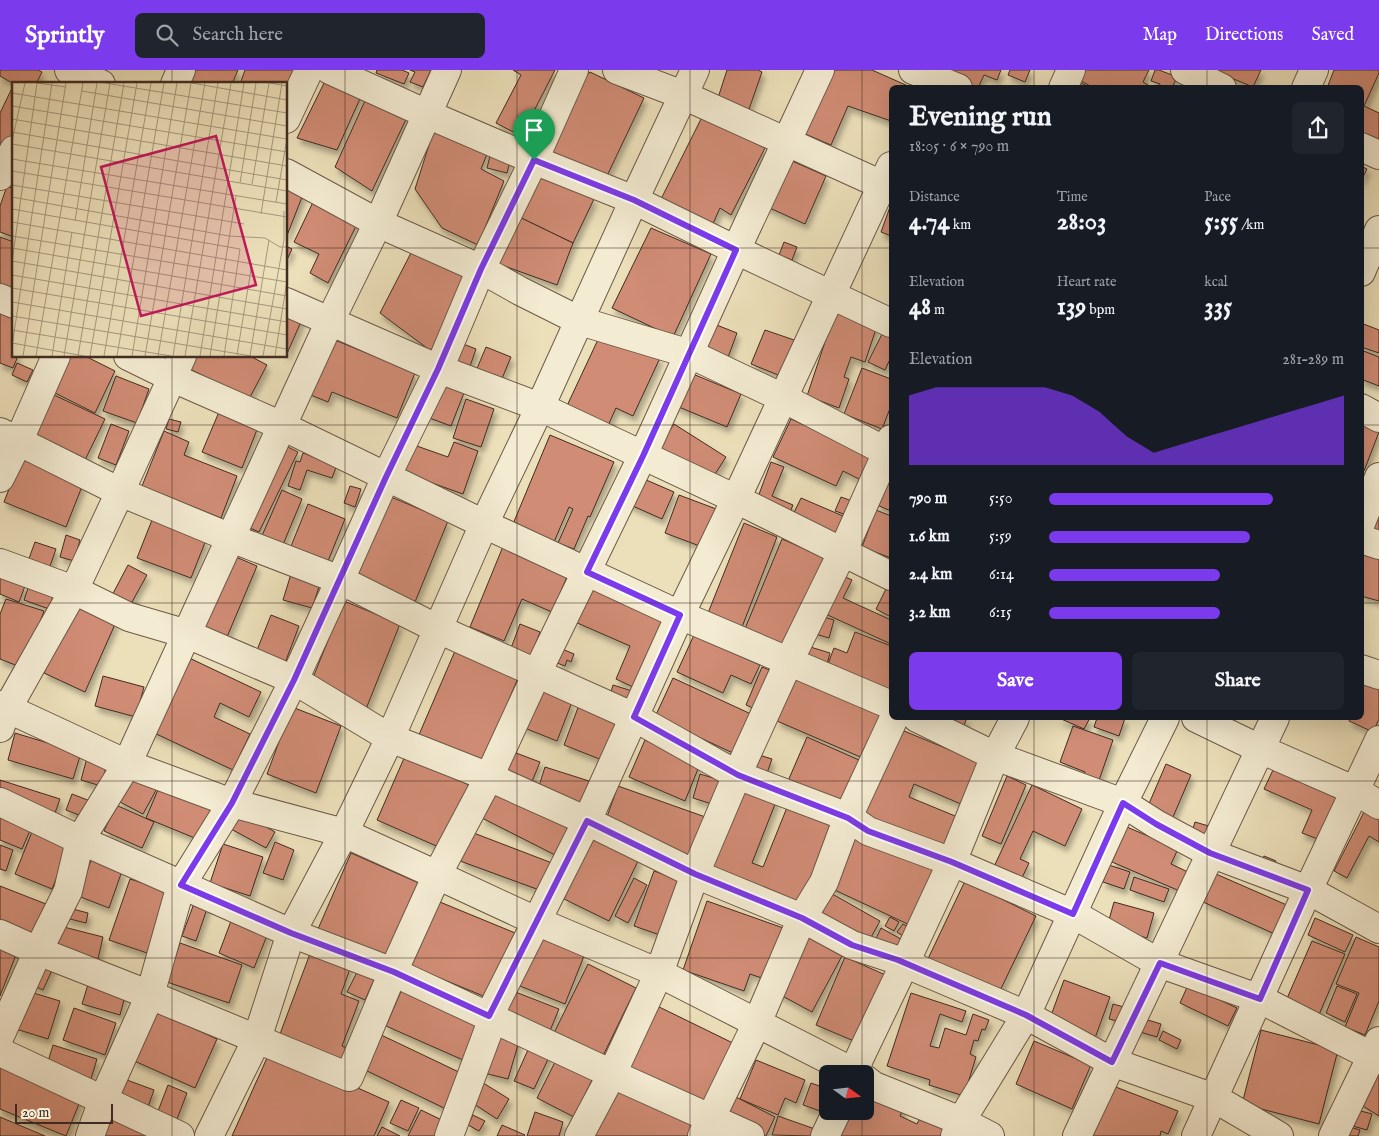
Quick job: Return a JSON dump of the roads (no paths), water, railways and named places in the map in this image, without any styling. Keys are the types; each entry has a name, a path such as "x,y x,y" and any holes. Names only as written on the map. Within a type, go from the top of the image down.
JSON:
{"street":[{"path":"52,82 59,70"},
{"path":"69,70 96,82"},
{"path":"176,82 181,70"},
{"path":"288,115 309,70"},
{"path":"330,70 534,160 634,200 889,322"},
{"path":"0,1036 38,951 68,891 80,840 126,764 330,321 378,224 447,70"},
{"path":"90,1136 103,1100 150,995 181,885 232,803 294,680 386,477 438,369 481,269 534,160 574,70"},
{"path":"449,1136 488,1029 489,1016 587,821 680,615 736,500 831,294 888,180 787,142 683,95 617,70"},
{"path":"209,1136 257,1039 291,933 344,833 390,738 484,524 580,321 695,70"},
{"path":"0,934 349,1077 437,874 490,777 537,673 643,456 820,70"},
{"path":"1064,85 1072,70"},
{"path":"1307,85 1314,70"},
{"path":"928,76 950,85"},
{"path":"1192,76 1214,85"},
{"path":"1364,148 1379,155"},
{"path":"288,174 378,224 481,269 580,321 690,354 889,448"},
{"path":"1364,264 1379,230"},
{"path":"1364,273 1379,281"},
{"path":"0,298 12,303"},
{"path":"288,303 438,369 540,407 889,575"},
{"path":"0,478 10,436 55,358"},
{"path":"137,358 177,367 282,426 484,524 680,615 889,704"},
{"path":"177,367 74,590 2,714 126,764 232,803 344,833 536,921 659,973 838,1065"},
{"path":"1364,410 1379,418"},
{"path":"10,436 120,492 340,580 438,629 634,717 738,775 848,818 868,831 952,862 1073,914 1160,963 1260,999 1377,1053 1333,1136"},
{"path":"579,1136 612,1074 659,973 695,874 738,775 789,661 842,553 889,450"},
{"path":"1364,515 1379,477"},
{"path":"1364,540 1379,545"},
{"path":"0,563 74,590 129,617 187,634 294,680 390,738 490,777 587,821 695,874 802,918 852,945 905,963 1026,1015 1112,1062 1214,1098 1279,1136"},
{"path":"1364,670 1379,675"},
{"path":"706,1127 757,1024 802,918 824,882 848,818 893,720"},
{"path":"921,720 995,756 1123,803 1156,824 1210,853 1308,890 1379,929"},
{"path":"859,1065 859,1058 952,862 995,756 1014,720"},
{"path":"958,1129 1026,1015 1123,803 1164,720"},
{"path":"1200,720 1260,749 1356,791 1379,805"},
{"path":"1077,1136 1274,720"},
{"path":"1196,1136 1308,890 1379,740"},
{"path":"0,802 80,840 291,933 394,972 612,1074 706,1127 750,1136"},
{"path":"0,1052 180,1136"},
{"path":"874,1086 958,1129 990,1136"},
{"path":"825,1136 833,1120"}]}
